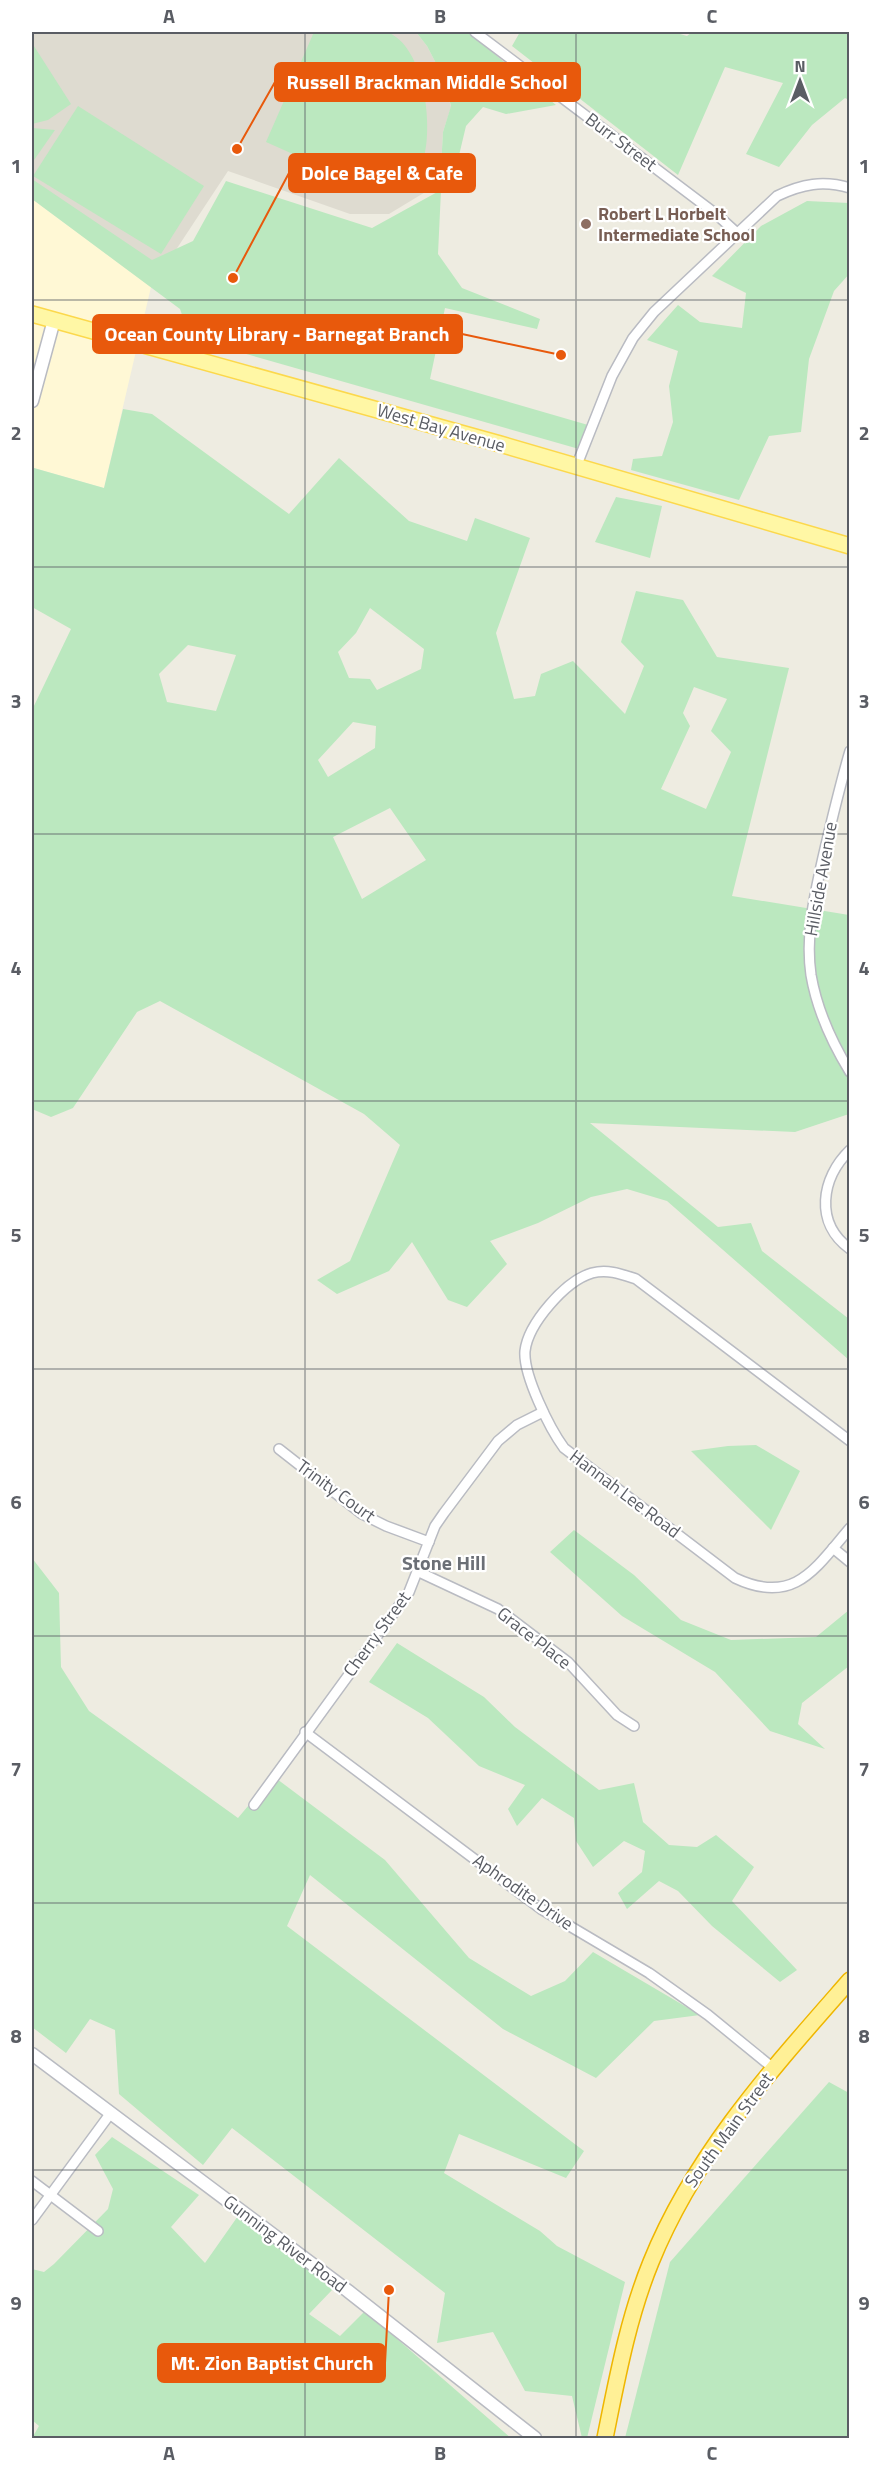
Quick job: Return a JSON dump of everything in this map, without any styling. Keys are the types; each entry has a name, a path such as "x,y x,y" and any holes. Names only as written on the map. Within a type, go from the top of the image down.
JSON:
{"highway":[{"name":"South Main Street","path":"605,2439 634,2310 650,2263 686,2188 725,2129 773,2068 849,1980"}],"main road":[{"name":"West Bay Avenue","path":"32,314 849,546"}],"street":[{"name":"Burr Street","path":"475,32 716,214 737,233"},
{"path":"576,467 612,376 633,338 654,312 777,196 819,183 849,188"},
{"path":"32,401 54,320"},
{"name":"Hillside Avenue","path":"849,751 814,899 809,950 811,973 821,1013 834,1046 849,1072"},
{"path":"849,1150 837,1163 826,1190 826,1214 830,1230 849,1249"},
{"name":"Hannah Lee Road","path":"849,1442 636,1279 612,1271 592,1273 574,1281 541,1316 531,1332 525,1350 526,1365 543,1412 553,1434 564,1448 735,1578 750,1585 778,1588 793,1585 809,1574 849,1528"},
{"name":"Cherry Street","path":"254,1805 305,1732 402,1603 419,1572 429,1542 440,1520 498,1441 517,1425 543,1412"},
{"name":"Trinity Court","path":"279,1449 362,1514 386,1526 429,1542"},
{"path":"833,1548 849,1562"},
{"name":"Grace Place","path":"419,1572 498,1609 568,1662 617,1716 634,1726"},
{"name":"Aphrodite Drive","path":"305,1732 542,1909 649,1973 708,2015 773,2068"},
{"name":"Gunning River Road","path":"32,2054 348,2291 536,2439"},
{"path":"32,2220 110,2114"},
{"path":"32,2181 98,2231"}],"shaded area":[{"path":"32,32 416,32 427,46 443,77 451,107 443,132 441,166 427,191 389,214 350,214 228,171 162,271 32,191"},
{"path":"32,199 151,287 104,488 34,468 32,477"}],"green space":[{"path":"364,30 387,32 400,40 410,53 423,89 427,129 423,161 404,193 351,180 266,142 314,32"},
{"path":"416,32 468,32 556,105 506,114 483,107 466,126 456,168 441,166 443,132 451,106 443,77 427,46"},
{"path":"520,32 673,32 687,36 692,32 849,32 849,100 845,98 812,125 779,167 746,154 783,83 725,67 678,175 512,46"},
{"path":"32,43 71,104 48,120 32,124"},
{"path":"78,106 204,186 161,254 33,176"},
{"path":"32,128 55,130 32,163"},
{"path":"32,179 152,260 193,241 226,181 372,228 441,190 438,254 462,288 540,319 537,329 445,308 430,379 595,427 586,451 190,338 180,309 32,199"},
{"path":"807,201 849,203 850,273 834,291 809,359 801,432 769,436 739,500 631,470 633,459 662,456 673,422 669,386 678,351 647,340 678,305 700,322 742,328 746,293 712,276 761,226"},
{"path":"123,409 152,414 289,514 339,458 409,521 467,541 475,518 530,538 496,633 514,699 535,696 541,674 573,661 625,714 644,666 621,642 636,591 683,600 717,657 789,668 732,896 849,915 849,1114 795,1132 590,1123 718,1227 751,1223 762,1251 849,1319 849,1360 667,1201 627,1189 591,1197 538,1223 490,1241 507,1264 467,1307 448,1300 412,1242 389,1271 337,1294 317,1280 350,1261 400,1145 364,1114 160,1001 137,1012 73,1108 51,1117 32,1109 32,710 71,629 32,607 32,477 34,468 104,488","holes":["370,608 424,649 421,669 377,690 370,679 349,678 338,652 356,633","188,645 236,655 216,711 167,702 159,674","694,687 727,699 711,731 731,752 706,809 661,789 690,726 683,713","353,722 376,726 375,748 328,777 318,760","390,808 426,860 362,899 333,837"]},
{"path":"616,497 662,506 650,558 595,542"},
{"path":"756,1445 800,1471 771,1530 691,1451"},
{"path":"574,1530 634,1575 681,1620 731,1640 816,1637 849,1610 849,1666 802,1703 798,1724 825,1749 770,1731 715,1672 622,1616 550,1552"},
{"path":"32,1558 59,1593 61,1667 89,1711 238,1818 273,1776 385,1860 469,1958 531,1996 565,1981 593,1952 700,2015 654,2021 596,2078 503,2029 310,1875 287,1926 584,2151 566,2178 459,2134 444,2173 540,2231 557,2246 625,2282 587,2438 582,2438 572,2396 525,2391 493,2332 437,2343 445,2293 232,2128 203,2165 119,2094 115,2030 90,2019 66,2053 32,2027"},
{"path":"397,1643 484,1697 515,1727 599,1790 634,1783 643,1822 669,1845 697,1847 716,1835 754,1867 732,1901 797,1970 780,1982 712,1926 678,1891 659,1881 627,1909 618,1893 642,1872 645,1851 624,1841 593,1867 576,1841 574,1818 542,1798 517,1826 508,1809 525,1785 479,1766 428,1718 369,1682"},
{"path":"829,2082 849,2093 849,2438 625,2438 670,2262"},
{"path":"112,2137 199,2195 171,2227 205,2263 238,2216 333,2289 309,2314 340,2336 365,2311 511,2438 32,2438 39,2426 32,2420 32,2269 44,2272 108,2209 113,2189 95,2155"}],"place":[{"name":"Russell Brackman Middle School","path":"237,149"},
{"name":"Robert L Horbelt Intermediate School","path":"586,224"},
{"name":"Dolce Bagel & Cafe","path":"233,278"},
{"name":"Ocean County Library - Barnegat Branch","path":"561,355"},
{"name":"Mt. Zion Baptist Church","path":"389,2290"}],"district":[{"name":"Stone Hill","path":"444,1563"}]}
